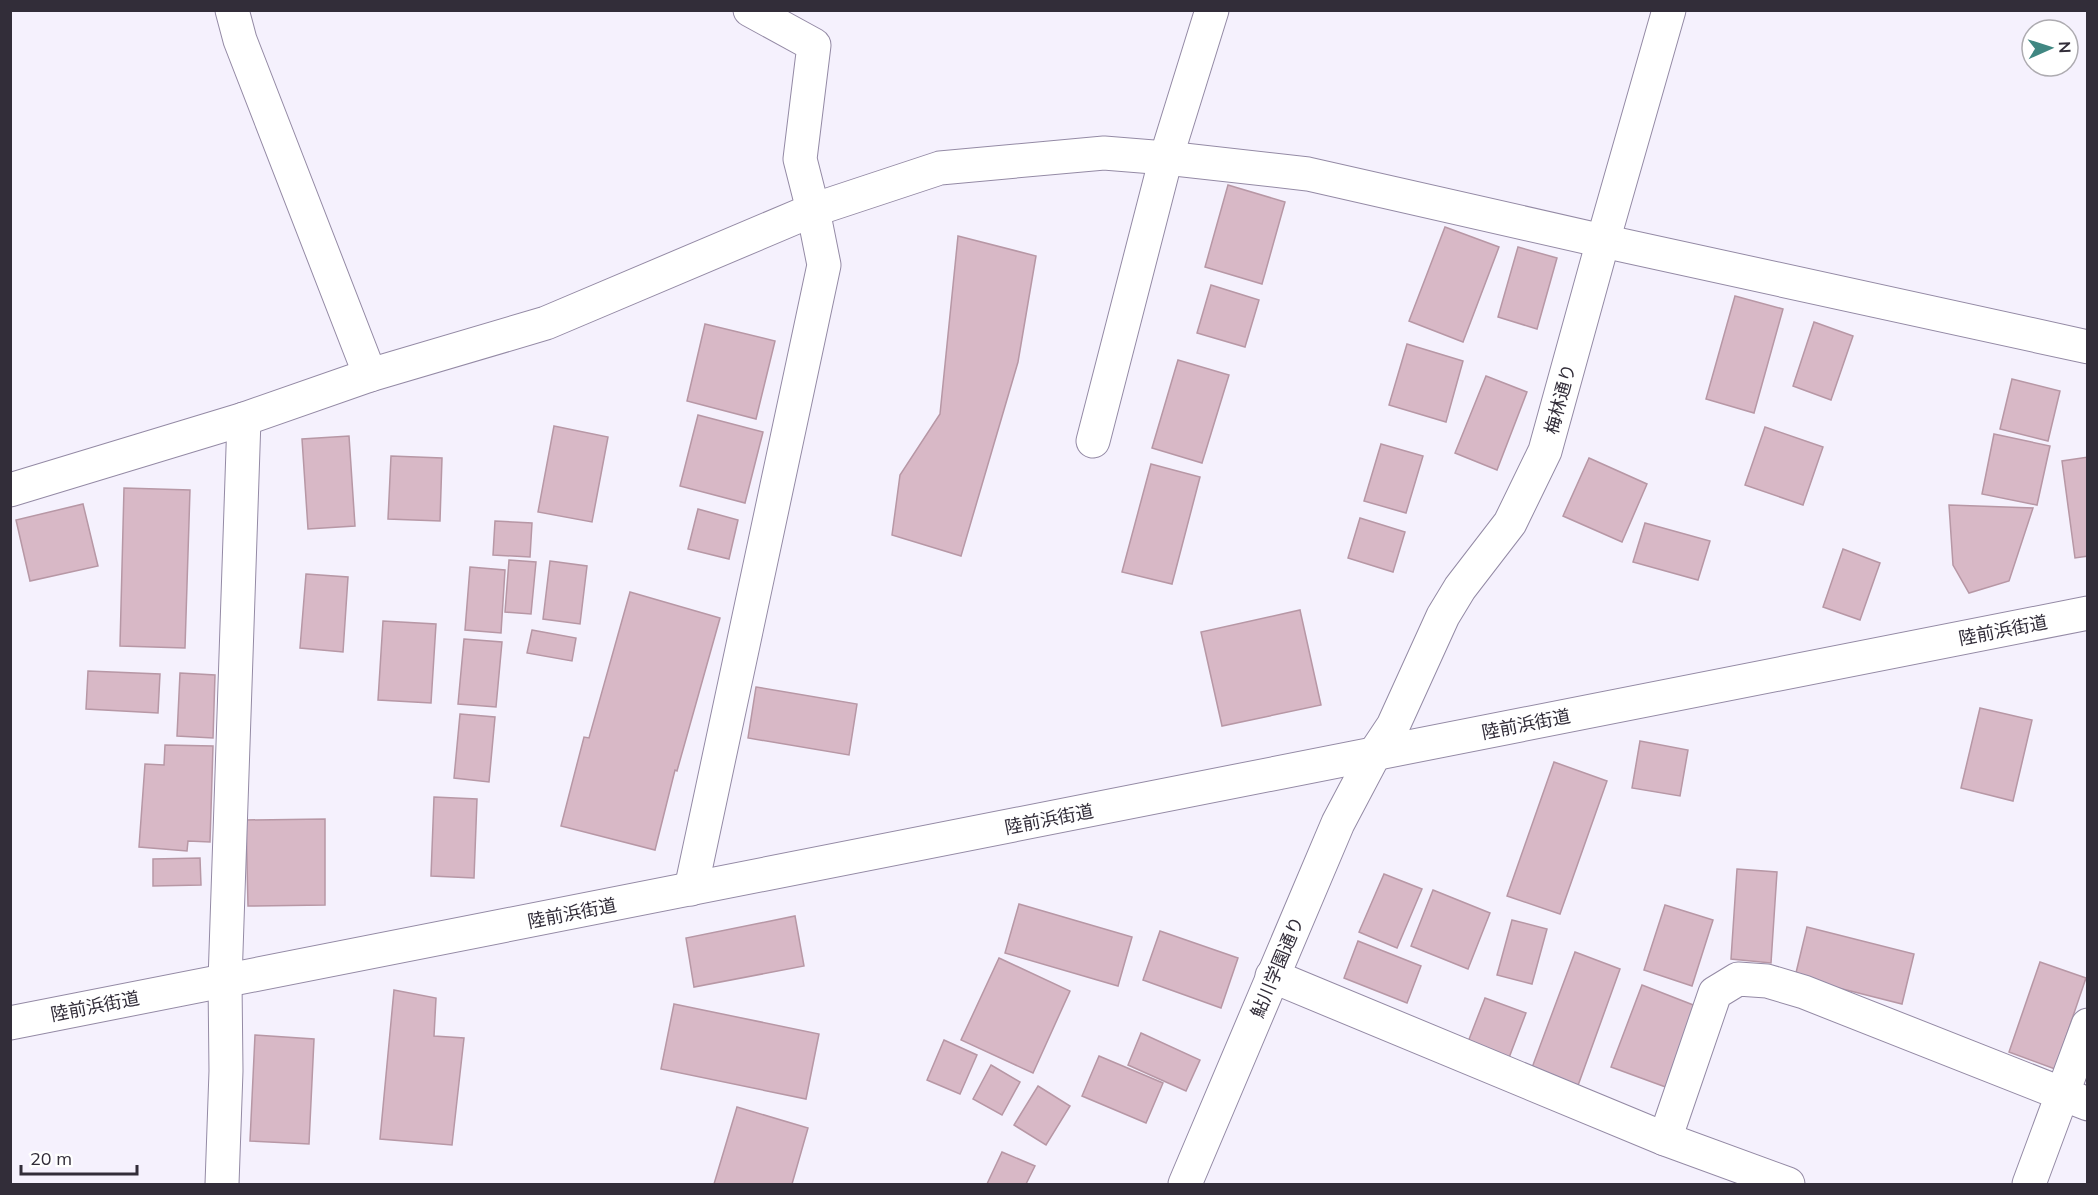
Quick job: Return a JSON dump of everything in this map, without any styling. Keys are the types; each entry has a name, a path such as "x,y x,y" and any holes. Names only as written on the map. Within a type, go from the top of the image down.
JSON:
{"main road":[{"path":"232,10 240,40 370,375"},
{"path":"691,889 824,265 800,159 814,45 750,10"},
{"path":"1093,441 1166,158 1212,10"},
{"name":"梅林通り","path":"1375,753 1393,726 1443,616 1460,588 1510,524 1545,451 1669,10"},
{"path":"12,482 244,419 370,375 546,323 813,210 940,168 1104,153 1308,174 2088,347"},
{"path":"222,1185 226,1071 225,981 244,419"},
{"name":"陸前浜街道","path":"10,1023 2088,613"},
{"name":"鮎川学園通り","path":"1185,1185 1338,823 1375,753"},
{"path":"1272,976 1665,1139 1788,1185"},
{"path":"1665,1139 1715,993 1738,979 1767,981 1804,992 2074,1099"},
{"path":"2029,1185 2074,1099 2088,1025"}],"building":[{"path":"1228,185 1285,202 1262,284 1205,267"},
{"path":"1445,227 1499,247 1463,342 1409,321"},
{"path":"958,236 1036,256 1018,362 961,556 892,535 900,475 940,414"},
{"path":"1518,247 1557,258 1537,329 1498,317"},
{"path":"1211,285 1259,300 1245,347 1197,333"},
{"path":"1735,296 1783,309 1754,413 1706,399"},
{"path":"1814,322 1853,336 1831,400 1793,386"},
{"path":"705,324 775,341 756,419 687,401"},
{"path":"1407,344 1463,361 1446,422 1389,405"},
{"path":"1178,360 1229,375 1202,463 1152,448"},
{"path":"1486,376 1527,392 1497,470 1455,453"},
{"path":"2012,379 2060,391 2048,441 2000,429"},
{"path":"698,415 763,432 745,503 680,486"},
{"path":"554,426 608,437 592,522 538,512"},
{"path":"1765,427 1823,447 1803,505 1745,485"},
{"path":"1994,434 2050,446 2037,505 1982,494"},
{"path":"349,436 355,526 308,529 302,439"},
{"path":"1381,444 1423,456 1406,513 1364,501"},
{"path":"391,456 442,458 440,521 388,519"},
{"path":"2088,457 2088,556 2075,558 2062,461"},
{"path":"1589,458 1647,484 1622,542 1563,516"},
{"path":"1151,464 1200,477 1172,584 1122,572"},
{"path":"124,488 190,490 185,648 120,646"},
{"path":"83,504 98,566 30,581 16,520"},
{"path":"1949,505 2033,508 2009,581 1969,593 1953,565"},
{"path":"698,509 738,520 729,559 688,549"},
{"path":"1360,518 1405,532 1393,572 1348,558"},
{"path":"495,521 532,523 530,557 493,555"},
{"path":"1645,523 1710,541 1698,580 1633,562"},
{"path":"1843,549 1880,563 1860,620 1823,607"},
{"path":"509,560 536,562 531,614 505,612"},
{"path":"550,561 587,566 580,624 543,619"},
{"path":"470,567 505,570 501,633 465,630"},
{"path":"306,574 348,577 343,652 300,648"},
{"path":"630,592 720,618 677,771 675,770 655,850 561,826 584,737 589,738"},
{"path":"1300,610 1321,705 1222,726 1201,632"},
{"path":"383,621 436,624 431,703 378,700"},
{"path":"532,630 576,638 572,661 527,653"},
{"path":"464,639 502,642 496,707 458,704"},
{"path":"88,671 160,674 158,713 86,709"},
{"path":"180,673 215,675 213,738 177,736"},
{"path":"756,687 857,704 849,755 748,738"},
{"path":"1980,708 2032,720 2013,801 1961,788"},
{"path":"460,714 495,717 489,782 454,778"},
{"path":"1640,741 1688,750 1680,796 1632,788"},
{"path":"165,745 213,746 210,842 188,841 187,851 139,847 145,764 164,765"},
{"path":"1554,762 1607,781 1560,914 1507,896"},
{"path":"434,797 477,799 474,878 431,876"},
{"path":"325,819 325,905 248,906 246,820"},
{"path":"200,858 201,885 153,886 153,859"},
{"path":"1737,869 1777,872 1771,963 1731,959"},
{"path":"1384,874 1422,889 1397,948 1359,932"},
{"path":"1433,890 1490,913 1468,969 1411,946"},
{"path":"1019,904 1132,937 1118,986 1005,953"},
{"path":"1665,905 1713,920 1692,986 1644,970"},
{"path":"795,916 804,966 694,987 686,938"},
{"path":"1512,920 1547,929 1532,984 1497,975"},
{"path":"1807,927 1914,954 1902,1004 1795,977"},
{"path":"1160,931 1238,958 1221,1008 1143,980"},
{"path":"1358,941 1421,966 1407,1003 1344,978"},
{"path":"1575,952 1620,969 1576,1091 1530,1073"},
{"path":"999,958 1070,991 1033,1073 961,1040"},
{"path":"2040,962 2086,978 2055,1069 2009,1052"},
{"path":"1642,985 1701,1008 1671,1089 1611,1067"},
{"path":"394,990 436,998 434,1036 464,1038 452,1145 380,1139"},
{"path":"1485,998 1526,1013 1507,1063 1466,1047"},
{"path":"674,1004 819,1034 806,1099 661,1069"},
{"path":"1141,1033 1200,1060 1186,1091 1128,1065"},
{"path":"255,1035 314,1039 309,1144 250,1141"},
{"path":"944,1040 977,1055 960,1094 927,1080"},
{"path":"1099,1056 1163,1083 1146,1123 1082,1096"},
{"path":"991,1065 1020,1082 1002,1115 973,1099"},
{"path":"1038,1086 1070,1106 1046,1145 1014,1125"},
{"path":"737,1107 808,1128 792,1184 714,1184"},
{"path":"1002,1152 1035,1166 1026,1184 987,1184"}]}
